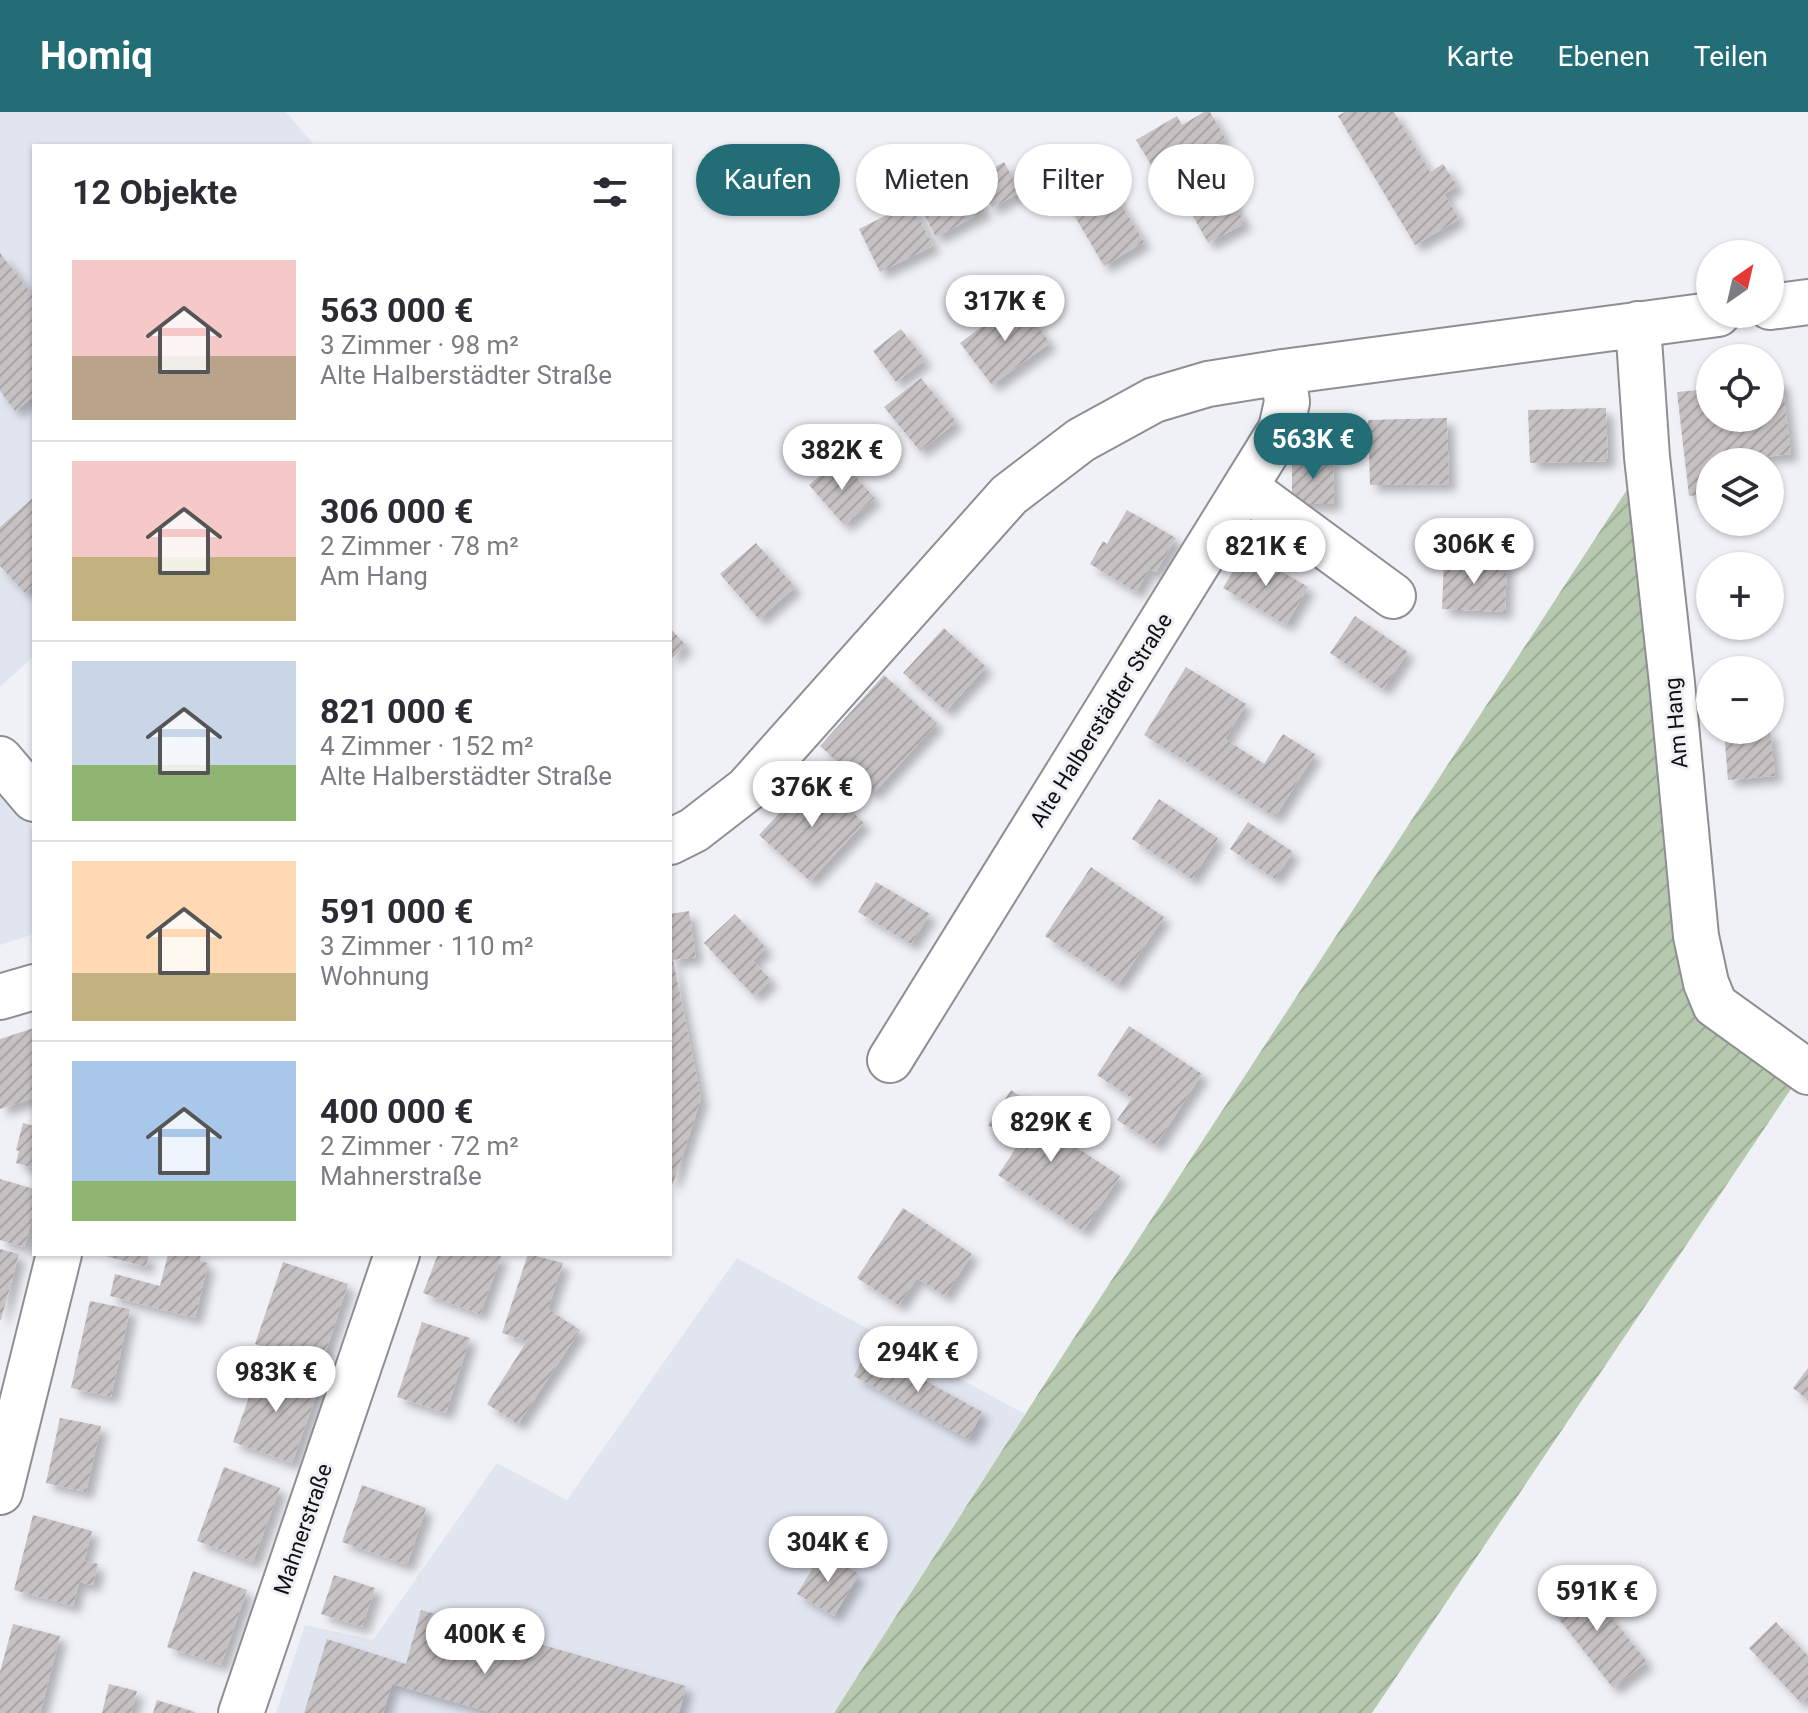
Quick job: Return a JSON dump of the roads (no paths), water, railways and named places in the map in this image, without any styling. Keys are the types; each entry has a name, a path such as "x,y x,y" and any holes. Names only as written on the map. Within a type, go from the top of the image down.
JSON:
{"street":[{"path":"1784,305 1808,302"},
{"path":"672,841 694,830 747,789 1009,495 1081,440 1154,400 1208,384 1283,372 1696,317"},
{"name":"Am Hang","path":"1638,324 1647,457 1696,936 1706,983 1715,1005 1808,1072"},
{"name":"Alte Halberstädter Straße","path":"890,1060 1281,429 1287,402 1283,372"},
{"path":"1246,488 1393,596"},
{"path":"0,759 32,797"},
{"path":"0,997 32,988"},
{"path":"0,1492 59,1256"},
{"name":"Mahnerstraße","path":"241,1713 396,1256"}]}
